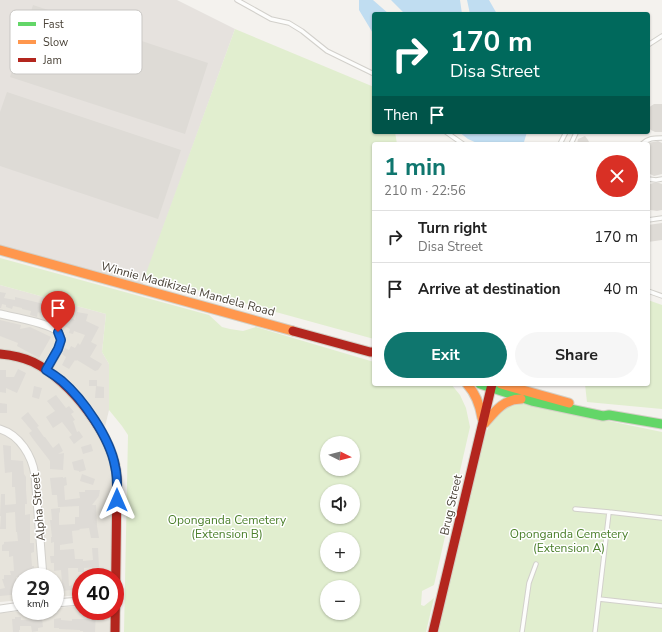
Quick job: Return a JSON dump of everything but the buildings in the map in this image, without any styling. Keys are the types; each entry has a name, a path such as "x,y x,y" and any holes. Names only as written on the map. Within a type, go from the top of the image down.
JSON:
{"main road":[{"name":"Winnie Madikizela Mandela Road","path":"0,250 372,352"},
{"path":"0,354 14,355 37,364 62,381 90,414 110,449 117,475 115,632"},
{"path":"469,386 481,410 482,428"},
{"path":"492,386 532,401"},
{"name":"Brug Street","path":"433,632 492,386"},
{"path":"508,386 604,412 609,415"},
{"path":"482,428 499,406 505,402 516,399 603,416 609,415 662,424"}],"street":[{"path":"0,314 50,327 58,332 61,340 58,349 46,370"},
{"name":"Alpha Street","path":"0,429 13,435 21,443 34,466 36,475 42,568"},
{"path":"0,609 12,607"}],"lane":[{"path":"237,0 271,19 290,23 327,51 372,73"},
{"path":"650,44 662,36"},
{"path":"449,134 459,142"},
{"path":"644,142 647,139 662,138"},
{"path":"650,178 656,180 662,179"},
{"path":"650,220 662,218"},
{"path":"650,293 662,296"},
{"path":"575,509 662,518"},
{"path":"595,632 609,512"},
{"path":"522,632 529,583 536,564"},
{"path":"599,599 662,606"}],"shaded area":[{"path":"0,0 177,0 235,29 141,289 0,251"},
{"path":"0,285 106,314 102,352 109,364 109,410 103,435 113,458 115,568 72,568 72,596 64,596 64,568 12,568 12,601 0,602"},
{"path":"64,607 72,607 72,620 109,620 110,632 0,632 0,613 12,612 12,620 64,620"}],"green space":[{"path":"235,29 372,86 372,134 395,134 397,142 372,142 372,338 145,276"},
{"name":"Oponganda Cemetery (Extension B)","path":"0,258 209,315 222,327 243,331 256,327 372,361 372,386 453,386 460,395 466,408 470,427 434,585 422,591 421,605 424,606 434,598 426,632 124,632 128,435 109,410 109,364 102,352 106,314 0,285"},
{"path":"650,301 662,305 662,409 587,402 585,386 650,386"},
{"name":"Oponganda Cemetery (Extension A)","path":"522,403 662,432 662,632 438,632 484,437 494,418 498,414 508,406"}],"water":[{"path":"359,0 373,0 387,12 372,12 372,32 359,10"},
{"path":"391,0 460,0 462,12 403,12"},
{"path":"467,0 489,0 496,12 470,12"},
{"path":"462,134 526,134 524,142 475,142"}],"traffic: fast":[{"path":"486,386 532,401 603,416 609,415 662,424"}],"traffic: slow":[{"path":"0,250 293,331"},
{"path":"468,386 477,400 482,418"},
{"path":"508,386 569,403"},
{"path":"485,423 500,406 510,401 521,399"}],"traffic: jam":[{"path":"293,331 372,352"},
{"path":"0,354 25,359 47,370 75,396 88,412 99,428 108,446 114,463 117,479 115,632"},
{"path":"433,632 492,386"}],"route":[{"path":"58,332 61,340 58,349 46,370 62,381 82,403 103,436 110,449 115,465 117,475 117,500"}]}
